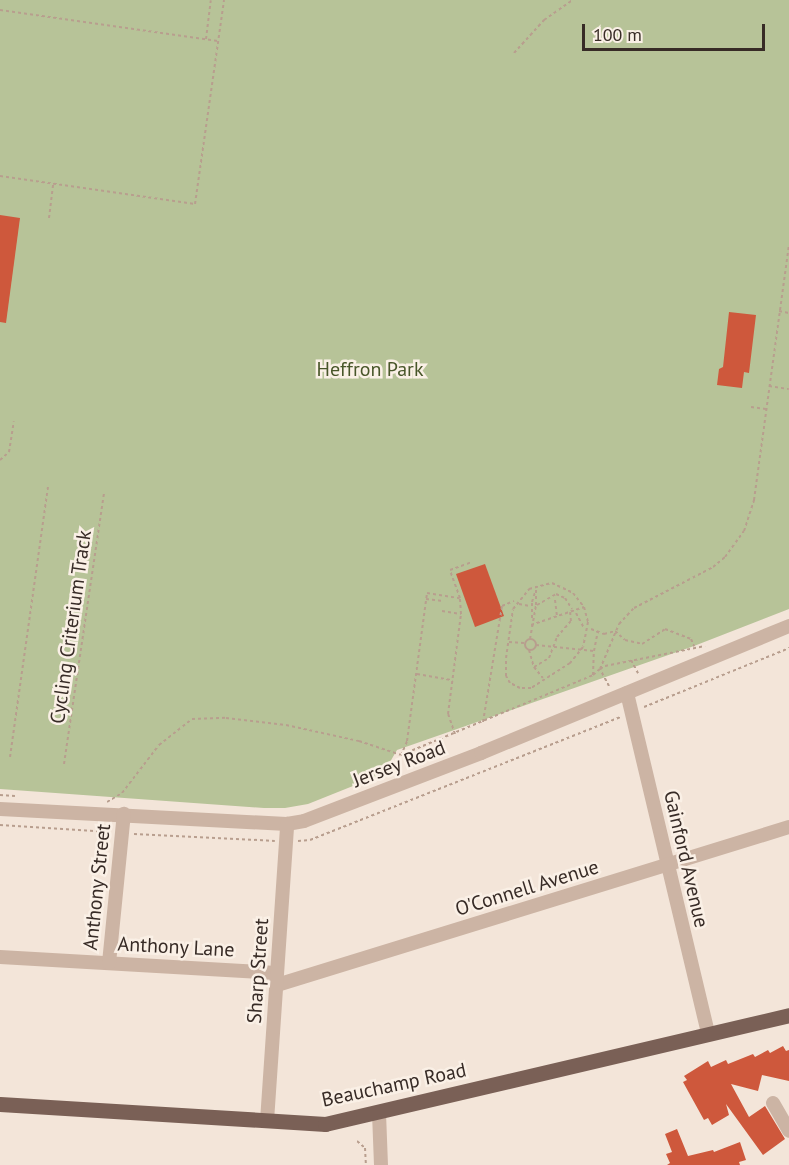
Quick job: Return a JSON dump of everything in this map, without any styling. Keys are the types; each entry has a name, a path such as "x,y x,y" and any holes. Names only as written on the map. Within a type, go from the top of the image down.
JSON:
{"main road":[{"name":"Beauchamp Road","path":"0,1104 325,1124 789,1015"}],"street":[{"name":"Jersey Road","path":"0,809 121,809 287,824 304,821 613,699 789,626"},
{"name":"Gainford Avenue","path":"627,693 708,1034"},
{"name":"Anthony Street","path":"109,963 121,809"},
{"name":"Sharp Street","path":"267,1121 287,824"},
{"name":"O'Connell Avenue","path":"277,979 667,865 789,826"},
{"name":"Anthony Lane","path":"0,957 109,963 277,979"},
{"path":"773,1103 789,1131"},
{"path":"378,1113 381,1165"}],"path":[{"path":"206,39 211,0"},
{"path":"0,176 195,204 224,0"},
{"path":"514,53 544,20 573,0"},
{"path":"0,10 218,41"},
{"path":"49,218 53,184"},
{"path":"600,669 615,632 634,608 702,574 725,557 744,531 752,510 789,244"},
{"path":"779,311 789,313"},
{"path":"769,386 789,389"},
{"path":"752,407 766,409"},
{"path":"0,460 9,452 14,421"},
{"path":"10,757 48,486"},
{"name":"Cycling Criterium Track","path":"64,764 104,494"},
{"path":"455,734 447,714 461,614 460,598 450,570 472,562"},
{"path":"552,583 573,593 584,607 588,628 581,650 570,663 526,689 510,684 506,668 508,642 516,602 523,594 536,586 552,583"},
{"path":"536,586 531,602 530,639 536,645 594,651"},
{"path":"388,778 395,772 407,741 427,593 460,598"},
{"path":"537,605 556,594 565,598 572,609"},
{"path":"426,599 443,601"},
{"path":"555,600 557,616"},
{"path":"483,722 502,606 514,601"},
{"path":"519,604 530,606"},
{"path":"531,625 584,607"},
{"path":"442,611 461,614"},
{"path":"534,667 546,661 560,632 571,621 570,612"},
{"path":"576,613 584,628"},
{"path":"591,629 599,630 604,634 615,632 625,640 642,644 665,629 691,639 694,646"},
{"path":"593,675 594,651 599,630"},
{"path":"508,642 524,643 530,639"},
{"path":"524,643 529,650 534,667 543,678"},
{"path":"121,809 106,802 122,793 159,745 192,719 226,718 286,725 358,741 401,755 593,675 600,669 694,646 714,644"},
{"path":"529,650 536,645"},
{"path":"600,669 607,679 613,699"},
{"path":"417,674 452,680"},
{"path":"0,795 24,796"},
{"path":"357,1141 365,1148 366,1165"}],"green space":[{"name":"Heffron Park","path":"0,0 789,0 789,609 694,646 397,750 383,774 308,804 285,808 264,808 0,789"}],"building":[{"path":"0,215 20,218 6,323 0,322"},
{"path":"729,312 756,315 749,373 744,372 742,388 717,385 719,369 723,367"},
{"path":"485,564 504,616 475,627 456,574"},
{"path":"783,1046 786,1051 789,1050 789,1081 762,1075 758,1091 731,1084 749,1117 765,1106 785,1139 763,1155 726,1104 729,1115 712,1125 708,1118 704,1120 683,1082 687,1080 684,1076 708,1061 711,1067 726,1060 728,1064 753,1054 755,1057 768,1050 770,1053"},
{"path":"677,1129 688,1156 713,1150 714,1152 740,1142 746,1160 739,1162 740,1165 667,1165 670,1163 666,1154 672,1152 665,1134"}]}
